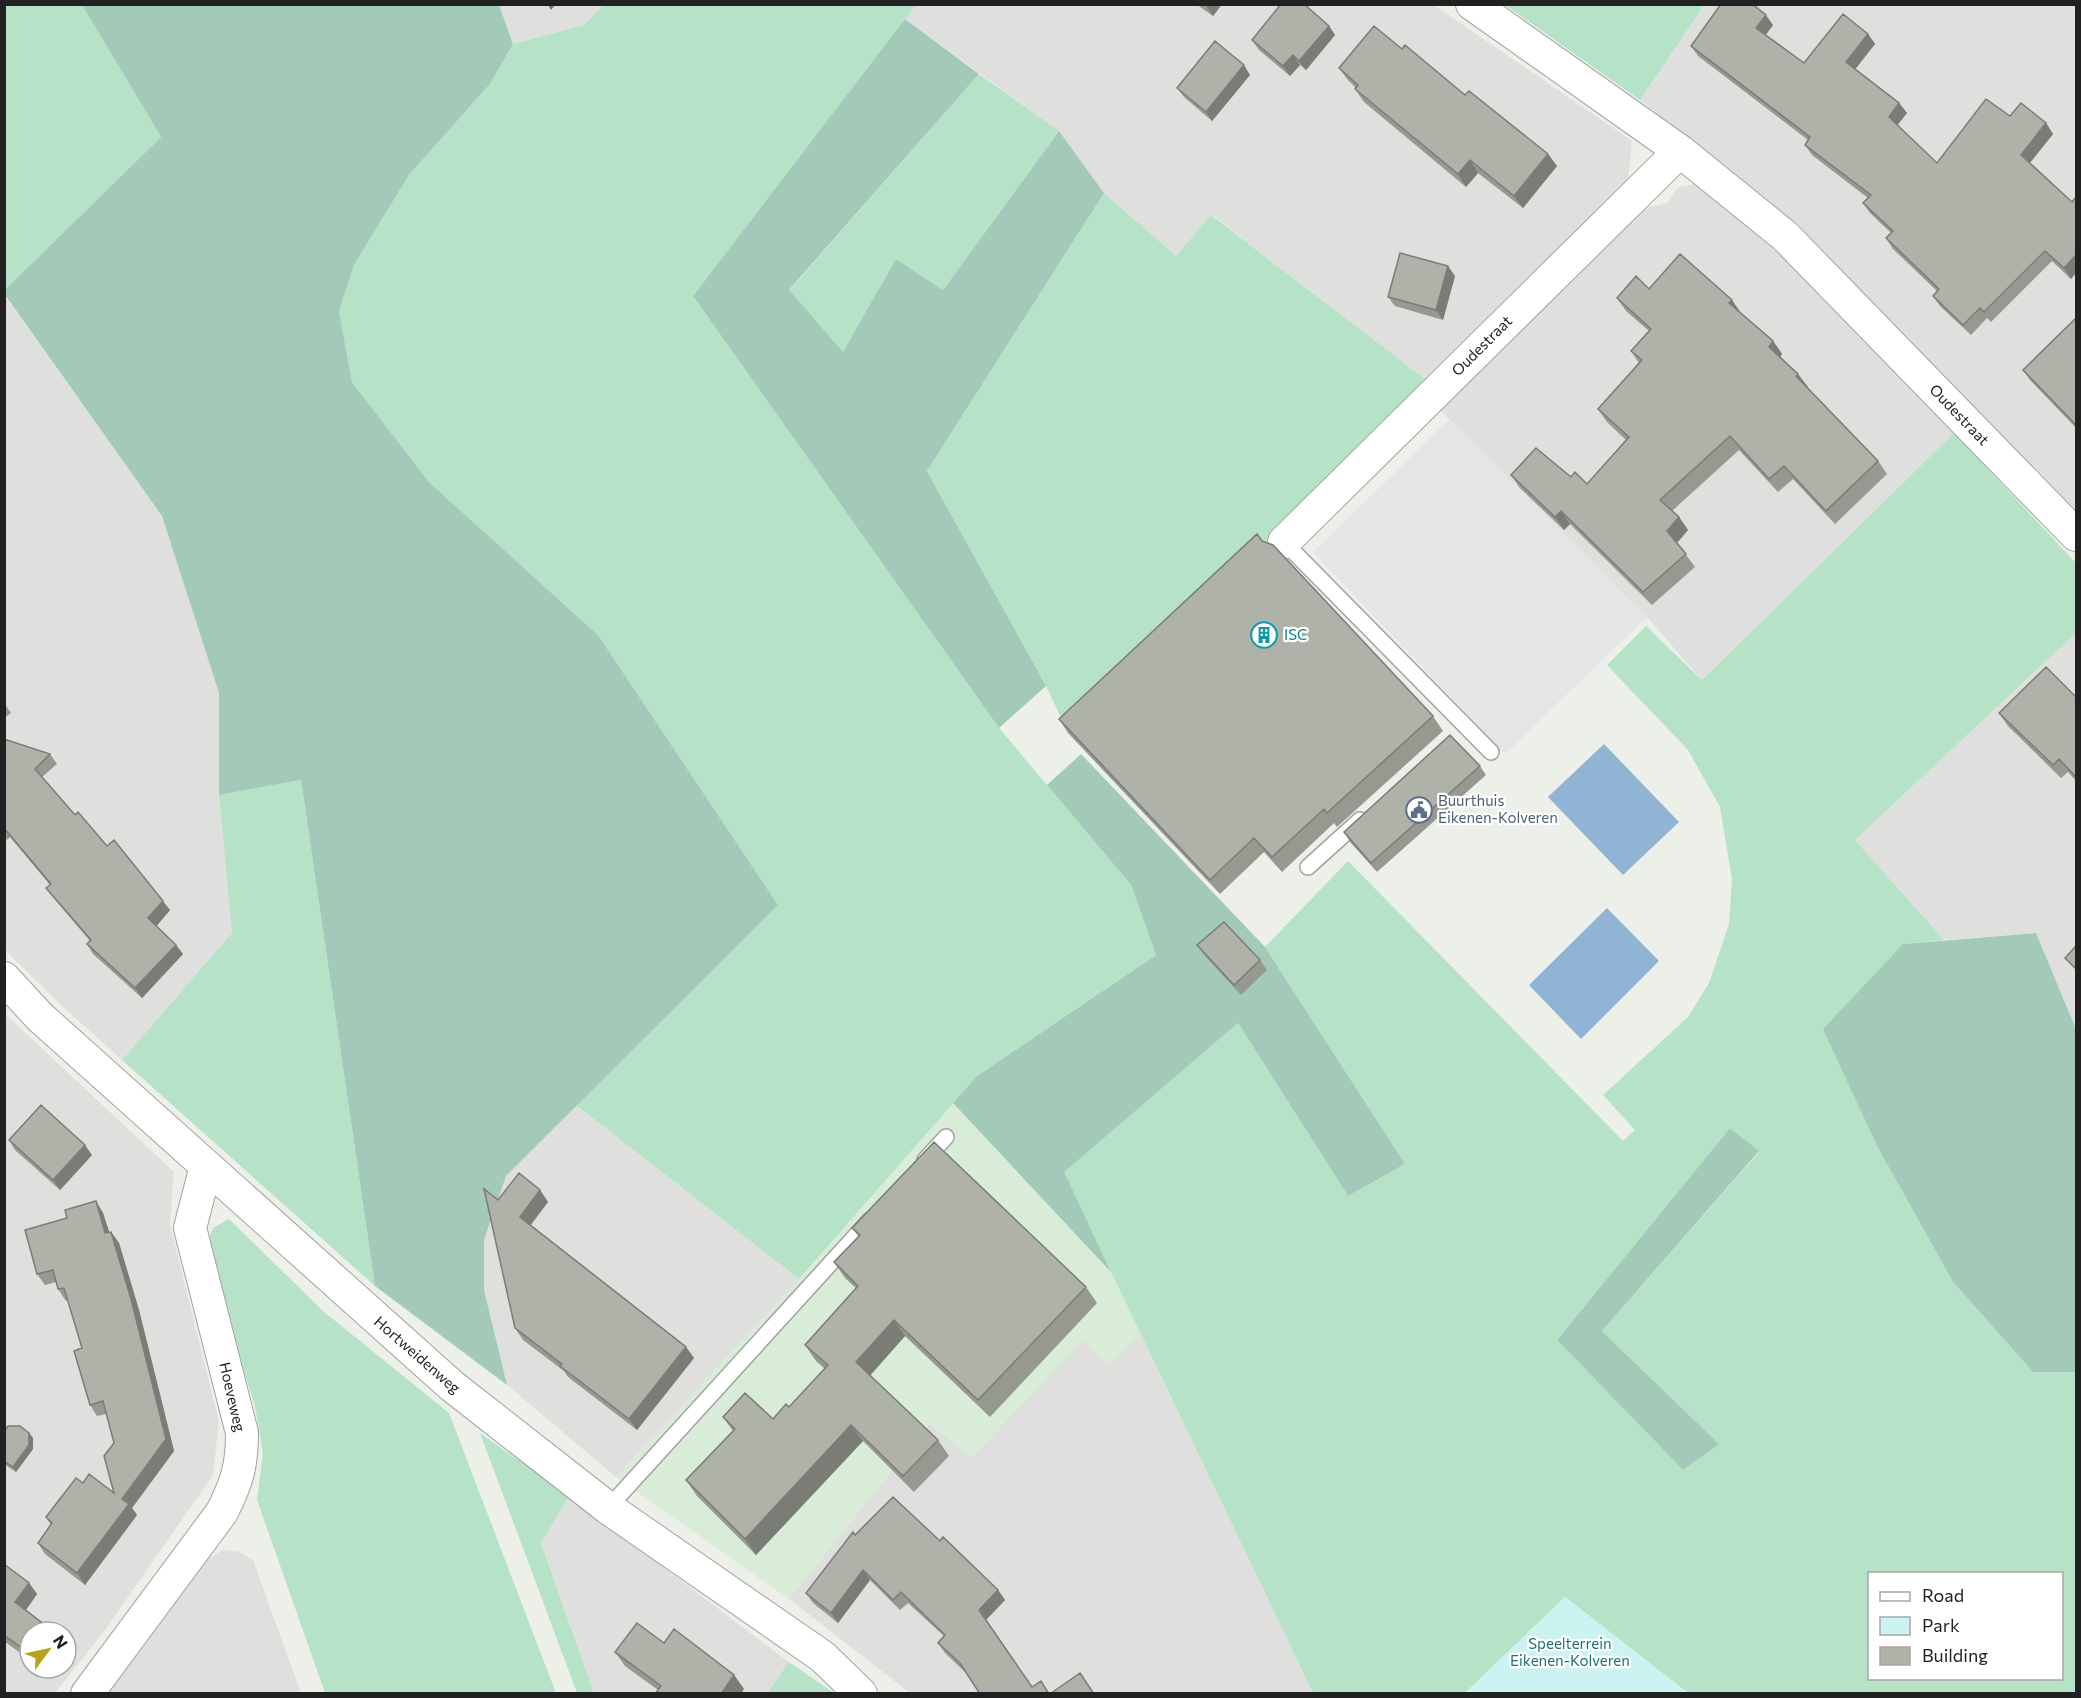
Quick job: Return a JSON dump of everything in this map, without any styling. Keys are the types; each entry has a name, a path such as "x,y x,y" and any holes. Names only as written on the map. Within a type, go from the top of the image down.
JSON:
{"street":[{"name":"Oudestraat","path":"1472,4 1680,151 1785,236 2076,535"},
{"name":"Oudestraat","path":"1284,542 1680,151"},
{"name":"Hortweidenweg","path":"4,978 40,1017 452,1386 608,1508 824,1657 861,1694"},
{"name":"Hoeveweg","path":"87,1694 222,1512 238,1480 242,1461 242,1432 190,1228 206,1166"}],"lane":[{"path":"1284,542 1460,729 1491,752"},
{"path":"1308,867 1368,813"},
{"path":"914,1172 946,1137"},
{"path":"608,1508 881,1208"}],"shaded area":[{"path":"916,4 1434,5 1632,141 1627,186 1429,382 1212,215 1176,256 1104,193 1059,131 905,19"},
{"path":"499,5 603,5 584,25 513,44"},
{"path":"1704,5 2076,5 2076,520 1818,248 1736,176 1640,100"},
{"path":"1695,184 1734,214 1795,268 1954,433 1702,680 1647,617 1439,409 1637,210 1668,203 1678,187"},
{"path":"4,295 162,516 219,693 219,795 232,933 122,1060 5,950"},
{"path":"1449,420 1647,617 1505,754 1313,552"},
{"path":"2076,633 2076,1029 2036,933 1944,940 1855,840"},
{"path":"1604,744 1679,822 1623,875 1548,797"},
{"path":"1607,908 1659,961 1581,1039 1529,985"},
{"path":"4,1013 174,1172 170,1225 219,1422 213,1475 105,1630 78,1664 78,1620 18,1620 18,1680 65,1680 55,1693 5,1693"},
{"path":"576,1105 799,1279 616,1477 507,1385 484,1290 484,1240 506,1176"},
{"path":"1140,1333 1313,1693 910,1693 789,1599 930,1423 971,1458 1083,1340 1108,1365"},
{"path":"569,1496 789,1662 767,1693 594,1693 541,1542"},
{"path":"223,1550 238,1551 253,1560 301,1693 105,1694 205,1561"}],"green space":[{"path":"5,5 82,5 161,137 5,291"},
{"path":"82,5 499,5 513,44 490,84 409,175 354,265 339,311 352,382 429,482 598,635 778,905 506,1176 484,1240 484,1290 507,1385 375,1286 301,780 219,795 219,693 162,516 5,295 4,291 161,137"},
{"path":"603,5 916,5 693,296 999,728 1131,885 1156,955 977,1076 799,1279 576,1105 778,905 598,635 429,482 352,382 339,311 354,265 409,175 490,84 513,44 584,25"},
{"path":"1505,5 1704,5 1640,100"},
{"path":"905,19 979,74 789,290 843,352 896,259 943,290 1059,131 1104,193 927,471 1046,686 999,728 693,296"},
{"path":"979,74 1059,131 943,290 896,259 843,353 789,291"},
{"path":"1104,193 1176,256 1211,215 1429,382 1068,733 1046,686 927,471"},
{"path":"1954,433 2076,563 2076,633 1855,840 1944,940 1903,944 1824,1029 1878,1148 1953,1282 2033,1372 2076,1372 2076,1693 1688,1693 1565,1597 1465,1693 1313,1693 1063,1172 1238,1023 1348,1196 1405,1164 1265,947 1348,861 1623,1141 1635,1130 1603,1095 1688,1017 1709,983 1729,924 1732,879 1720,807 1688,750 1607,665 1646,626 1702,680","holes":["1730,1128 1759,1152 1602,1331 1718,1443 1683,1470 1557,1340"]},
{"path":"1081,754 1265,947 1405,1164 1348,1196 1238,1023 1064,1172 1111,1272 953,1103 977,1076 1156,955 1131,885 1047,785"},
{"path":"301,780 375,1286 122,1060 232,933 219,795"},
{"path":"2036,933 2076,1029 2076,1372 2033,1372 1953,1282 1878,1148 1823,1029 1903,944"},
{"path":"953,1103 1111,1272 1140,1333 1108,1365 1083,1340 971,1458 930,1423 789,1599 616,1477 799,1279"},
{"path":"1730,1128 1759,1151 1602,1331 1719,1444 1683,1470 1557,1340"},
{"path":"229,1219 323,1311 449,1413 556,1693 325,1693 257,1500 263,1454 255,1406 211,1268 207,1242 213,1228"},
{"path":"480,1433 569,1496 541,1543 594,1693 577,1693"},
{"name":"Speelterrein Eikenen-Kolveren","path":"1565,1597 1688,1693 1465,1693"},
{"path":"789,1662 834,1693 767,1693"}],"building":[{"path":"1281,4 1304,4 1329,26 1299,61 1293,55 1283,66 1252,40"},
{"path":"1721,4 1752,4 1766,15 1756,28 1804,63 1843,14 1868,34 1846,62 1899,103 1889,117 1937,163 1986,99 2010,116 2021,103 2046,123 2021,155 2072,202 2076,197 2076,255 2064,268 2045,251 1984,312 1980,308 1963,325 1933,296 1939,289 1886,238 1893,231 1863,203 1871,195 1805,145 1810,137 1691,46"},
{"path":"1374,26 1402,49 1405,45 1465,95 1469,91 1548,154 1514,196 1470,160 1458,174 1355,89 1358,85 1339,68"},
{"path":"1215,41 1244,65 1206,112 1177,88"},
{"path":"1400,253 1448,266 1436,310 1388,297"},
{"path":"1680,254 1732,300 1729,303 1773,341 1769,347 1798,374 1796,376 1878,461 1826,511 1784,466 1769,479 1730,436 1660,500 1679,517 1667,531 1686,554 1643,592 1561,511 1555,517 1511,475 1536,448 1571,477 1575,472 1587,484 1629,437 1598,409 1642,360 1631,351 1651,329 1617,298 1636,276 1649,289"},
{"path":"2076,318 2076,425 2023,370"},
{"name":"ISC","path":"1257,534 1262,541 1273,545 1433,716 1327,813 1324,809 1272,857 1254,838 1210,880 1059,719"},
{"path":"2046,667 2076,697 2076,777 2059,759 2053,765 1999,713"},
{"name":"Buurthuis Eikenen-Kolveren","path":"1450,735 1480,766 1371,863 1344,832"},
{"path":"4,739 50,754 35,769 75,815 78,812 107,846 114,840 163,901 148,918 176,945 135,988 87,944 91,940 46,888 51,884 4,828"},
{"path":"1224,922 1260,960 1234,985 1197,945"},
{"path":"2076,946 2076,969 2065,958"},
{"path":"41,1105 85,1145 53,1180 9,1140"},
{"path":"934,1142 1086,1287 978,1400 894,1320 856,1362 938,1440 903,1476 851,1425 745,1539 686,1480 735,1429 723,1417 745,1393 773,1419 786,1404 789,1407 828,1365 805,1345 858,1286 834,1262 860,1235 852,1228"},
{"path":"519,1173 540,1190 520,1217 686,1347 629,1419 515,1328 484,1189 498,1200"},
{"path":"96,1201 105,1233 111,1232 131,1299 166,1439 122,1499 129,1504 77,1573 38,1543 52,1523 46,1517 76,1478 83,1483 89,1474 114,1493 104,1456 114,1443 103,1401 90,1405 74,1351 82,1348 64,1288 58,1289 53,1270 37,1274 25,1230 67,1218 65,1210"},
{"path":"8,1426 20,1426 29,1433 29,1445 13,1467 4,1461 4,1431"},
{"path":"893,1497 940,1541 943,1537 998,1590 979,1610 1032,1687 1041,1681 1049,1694 980,1694 960,1663 938,1643 945,1635 901,1592 893,1600 863,1570 831,1613 806,1593 853,1532 855,1535"},
{"path":"4,1564 29,1583 15,1602 38,1620 18,1620 18,1645 4,1635"},
{"path":"637,1623 664,1643 674,1629 734,1675 721,1694 655,1694 661,1686 615,1652"},
{"path":"1080,1673 1094,1694 1050,1694"}],"place":[{"name":"ISC","path":"1264,635"},
{"name":"Buurthuis Eikenen-Kolveren","path":"1419,810"}]}
